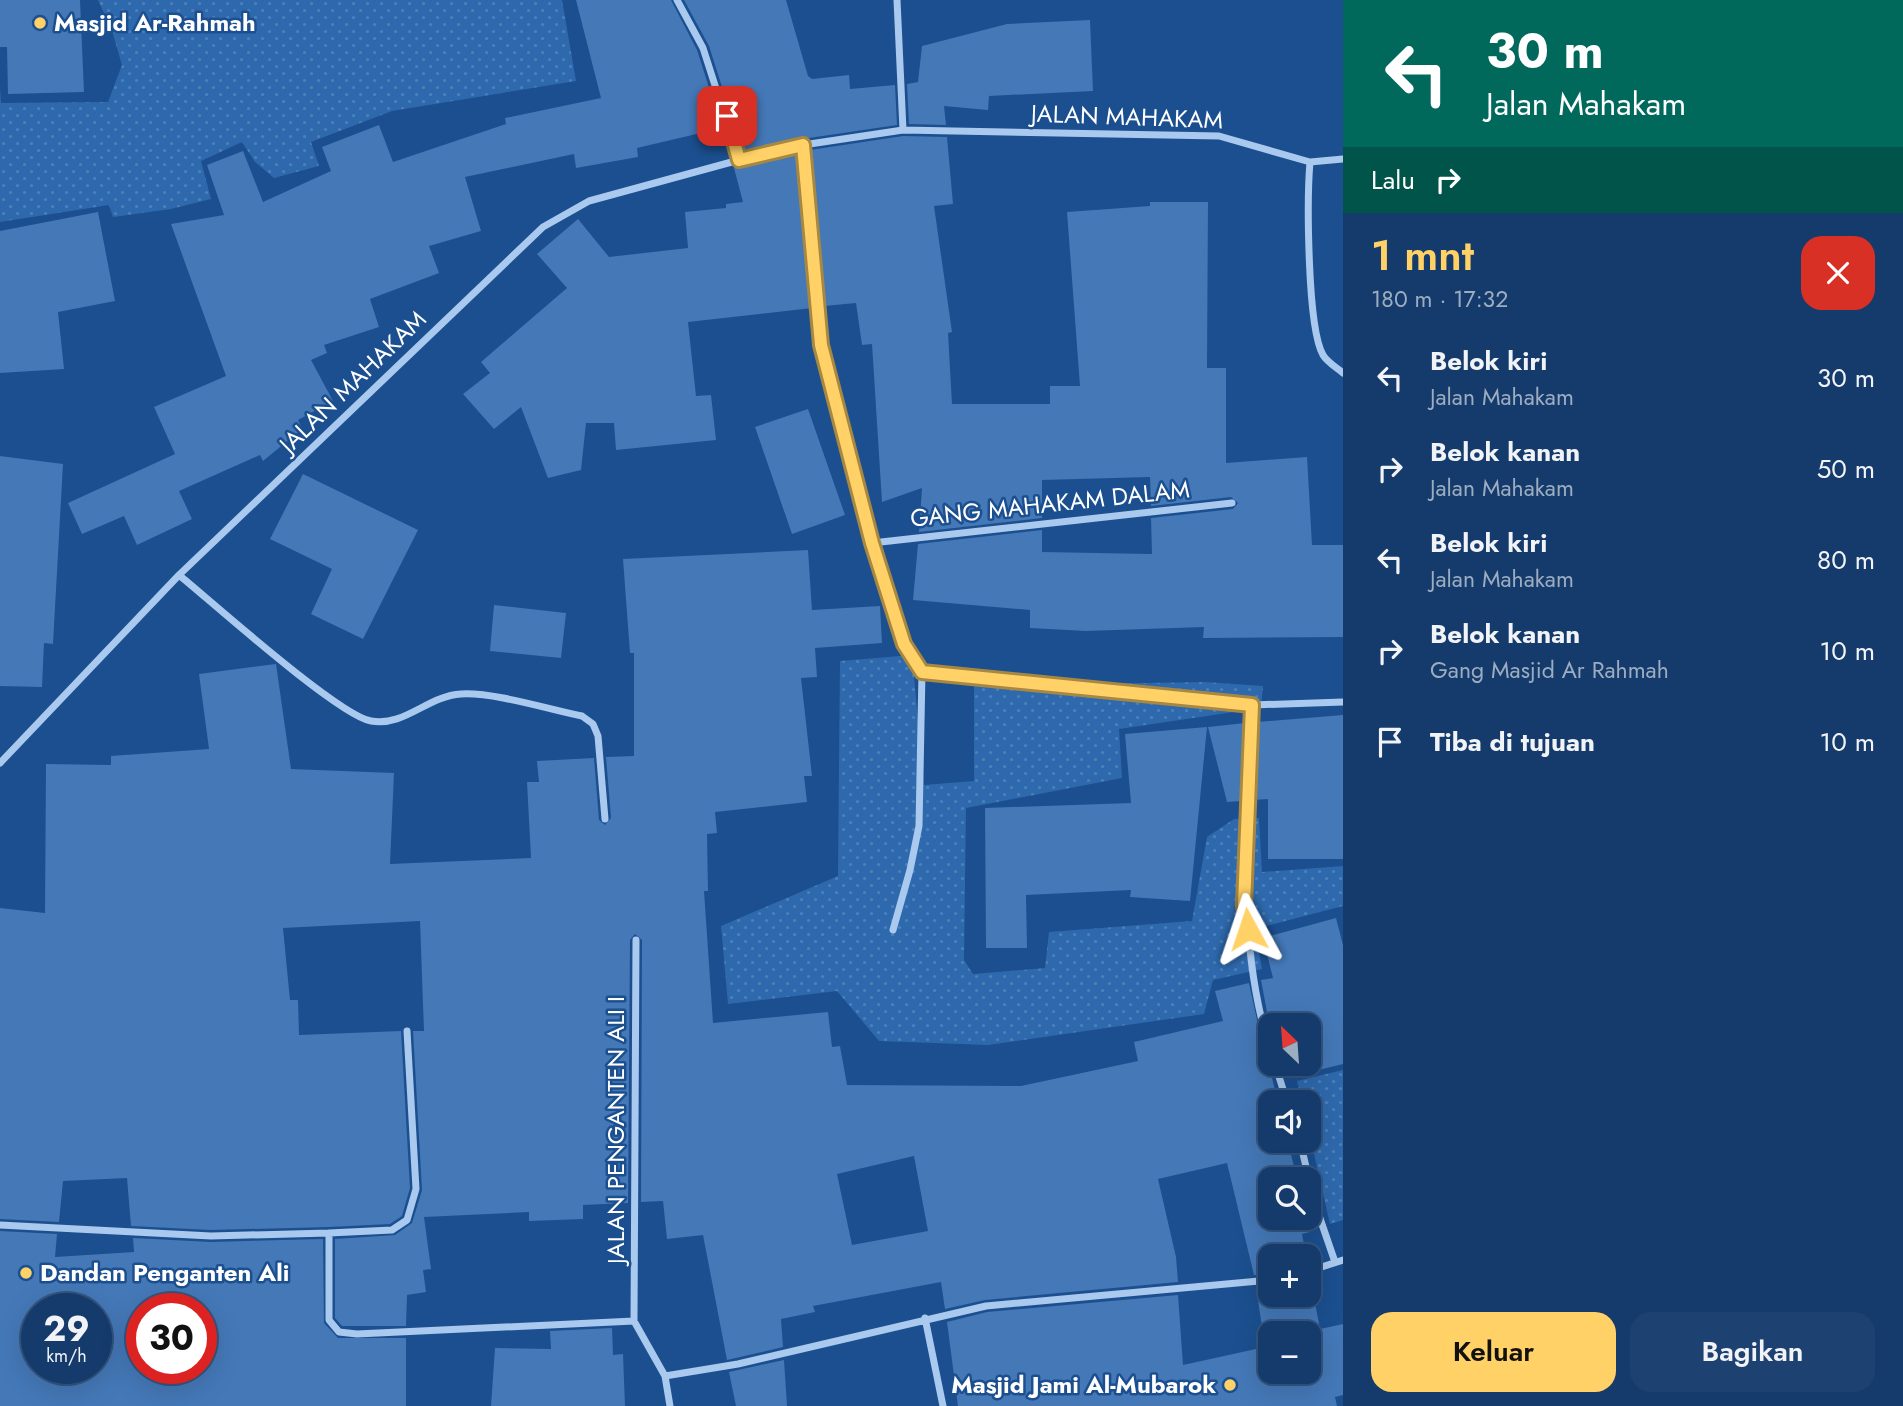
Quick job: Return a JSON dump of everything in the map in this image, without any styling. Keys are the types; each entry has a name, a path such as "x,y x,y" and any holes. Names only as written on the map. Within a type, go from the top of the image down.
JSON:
{"street":[{"path":"677,0 703,48 739,160"},
{"path":"897,0 903,130"},
{"name":"JALAN MAHAKAM","path":"0,763 179,575 543,226 589,201 803,145 903,130 1219,136 1310,162"},
{"path":"803,145 821,345 872,543 904,644 922,672 919,826 893,929"},
{"path":"1343,159 1310,162 1307,202 1316,334 1323,356 1343,373"},
{"name":"GANG MAHAKAM DALAM","path":"872,543 1232,503"},
{"path":"179,575 326,694 368,721 384,723 398,719 433,699 462,694 582,716 593,724 598,736 604,819"},
{"path":"922,672 1252,705 1343,702"},
{"path":"1252,705 1244,905 1261,1013"},
{"name":"JALAN PENGANTEN ALI I","path":"636,940 634,1321 664,1376 670,1406"},
{"path":"0,1225 211,1236 392,1230 407,1220 416,1189 407,1031"},
{"path":"1303,1153 1314,1201 1339,1261 1321,1267"},
{"path":"329,1233 328,1320 340,1332 357,1334 634,1321"},
{"path":"664,1376 738,1364 925,1318 986,1306 1258,1281"},
{"path":"925,1318 943,1406"}],"shaded area":[{"path":"98,0 562,0 576,81 392,111 311,142 319,166 274,178 255,162 242,142 201,161 211,199 171,209 113,217 109,205 0,222 0,87 1,103 108,102 122,65 112,31"},
{"path":"912,655 924,785 974,781 974,686 1205,682 1263,686 1261,708 1119,729 1122,778 966,808 964,960 973,974 1045,968 1049,932 1192,921 1207,837 1234,819 1259,818 1262,872 1343,866 1343,906 1255,929 1262,969 1213,980 1204,1014 988,1045 879,1041 837,991 728,1004 721,926 838,876 840,661"},
{"path":"1343,1070 1343,1220 1330,1224 1321,1185 1321,1167 1317,1167 1314,1153 1321,1153 1321,1090 1299,1090 1297,1081"}],"building":[{"path":"0,0 80,0 84,92 8,94 7,47 0,47"},
{"path":"576,0 671,0 697,50 722,128 637,148 638,157 576,168 574,154 465,177 481,231 429,246 439,273 370,299 379,327 324,345 327,353 311,360 333,401 298,420 302,429 263,461 260,455 179,491 192,519 137,545 124,516 82,534 68,503 175,454 154,407 226,376 171,224 224,215 207,165 243,151 263,202 331,171 322,147 379,125 393,162 506,124 505,118 601,98"},
{"path":"684,0 786,0 808,76 812,79 849,75 850,89 895,85 897,125 802,139 743,153 709,46"},
{"path":"1090,20 1093,91 989,96 988,110 944,106 946,125 909,124 907,84 918,82 922,46 1007,24"},
{"path":"903,136 947,137 953,204 934,206 952,332 948,333 952,404 1050,404 1050,386 1080,386 1067,212 1150,206 1150,202 1208,202 1207,368 1226,368 1226,463 1307,457 1312,545 1343,545 1343,637 1203,638 1204,627 1086,631 1030,628 1030,610 913,600 918,544 1042,530 1042,552 1152,554 1151,518 1233,509 1238,503 1231,497 1151,506 1150,477 1042,480 1042,518 919,532 922,488 882,502 872,344 862,345 856,303 824,306 810,150"},
{"path":"798,153 812,308 688,322 696,396 711,395 716,440 616,450 614,423 586,423 581,470 548,478 521,407 494,429 463,394 490,373 481,362 567,288 537,254 578,219 609,257 688,248 685,212 726,208 726,204 743,202 734,168"},
{"path":"98,212 115,301 58,312 64,369 0,373 0,231"},
{"path":"808,409 845,515 792,534 755,427"},
{"path":"0,456 63,464 53,644 44,643 42,687 0,686"},
{"path":"303,474 418,530 363,639 311,614 332,569 270,539"},
{"path":"808,550 812,610 880,606 882,643 815,648 817,677 801,678 812,776 804,776 807,802 715,812 717,833 707,834 708,891 704,891 713,1023 828,1012 832,1047 840,1046 847,1085 1021,1086 1138,1061 1134,1042 1223,1021 1215,991 1249,983 1258,1024 1258,1076 1272,1076 1275,1090 1258,1090 1258,1153 1291,1153 1294,1167 1258,1167 1258,1230 1309,1230 1302,1234 1304,1244 1258,1244 1258,1275 1254,1275 1227,1163 1158,1179 1176,1257 1178,1282 985,1300 945,1309 941,1282 813,1306 815,1312 781,1319 783,1347 727,1360 703,1235 667,1239 663,1201 641,1202 642,940 635,934 630,940 628,1203 583,1205 583,1219 529,1221 529,1212 424,1217 431,1269 423,1270 426,1292 407,1295 406,1326 342,1326 335,1318 335,1239 395,1235 412,1223 422,1190 413,1031 424,1031 420,921 283,928 290,1000 298,1000 299,1035 401,1031 410,1188 402,1216 390,1224 329,1227 211,1230 131,1226 127,1178 63,1181 59,1222 0,1219 0,908 45,913 46,764 111,765 111,756 209,749 199,674 276,664 291,769 394,773 390,864 531,858 527,782 539,782 537,761 594,758 599,820 605,825 611,818 606,757 634,756 634,653 630,653 623,559","holes":["914,1156 928,1231 852,1245 837,1174"]},
{"path":"494,605 566,613 561,658 490,651"},
{"path":"1343,715 1343,859 1268,859 1268,799 1254,800 1257,722"},
{"path":"1245,723 1241,801 1227,802 1208,727"},
{"path":"1207,727 1190,901 1130,897 1131,890 1026,895 1027,948 986,948 985,808 1131,803 1125,734"},
{"path":"1336,918 1343,945 1343,1064 1321,1069 1321,1013 1267,1013 1261,980 1273,978 1263,938"},
{"path":"0,1231 57,1234 55,1257 134,1252 133,1238 211,1242 323,1239 324,1323 338,1338 406,1338 406,1406 0,1406"},
{"path":"1178,1295 1183,1365 1258,1349 1258,1384 1321,1384 1321,1329 1343,1324 1343,1395 1335,1397 1337,1406 958,1406 947,1322 987,1312"},
{"path":"1259,1307 1316,1307 1318,1321 1261,1321"},
{"path":"612,1328 613,1355 623,1354 625,1406 491,1406 495,1348 551,1349 550,1331"},
{"path":"784,1360 787,1406 736,1406 729,1372"}],"place":[{"name":"Masjid Ar-Rahmah","path":"40,23"},
{"name":"Dandan Penganten Ali","path":"26,1273"},
{"name":"Masjid Jami Al-Mubarok","path":"1230,1385"}],"route":[{"path":"727,116 739,160 803,145 821,345 872,543 904,644 922,672 947,677 1252,705 1244,905 1248,929"}]}
